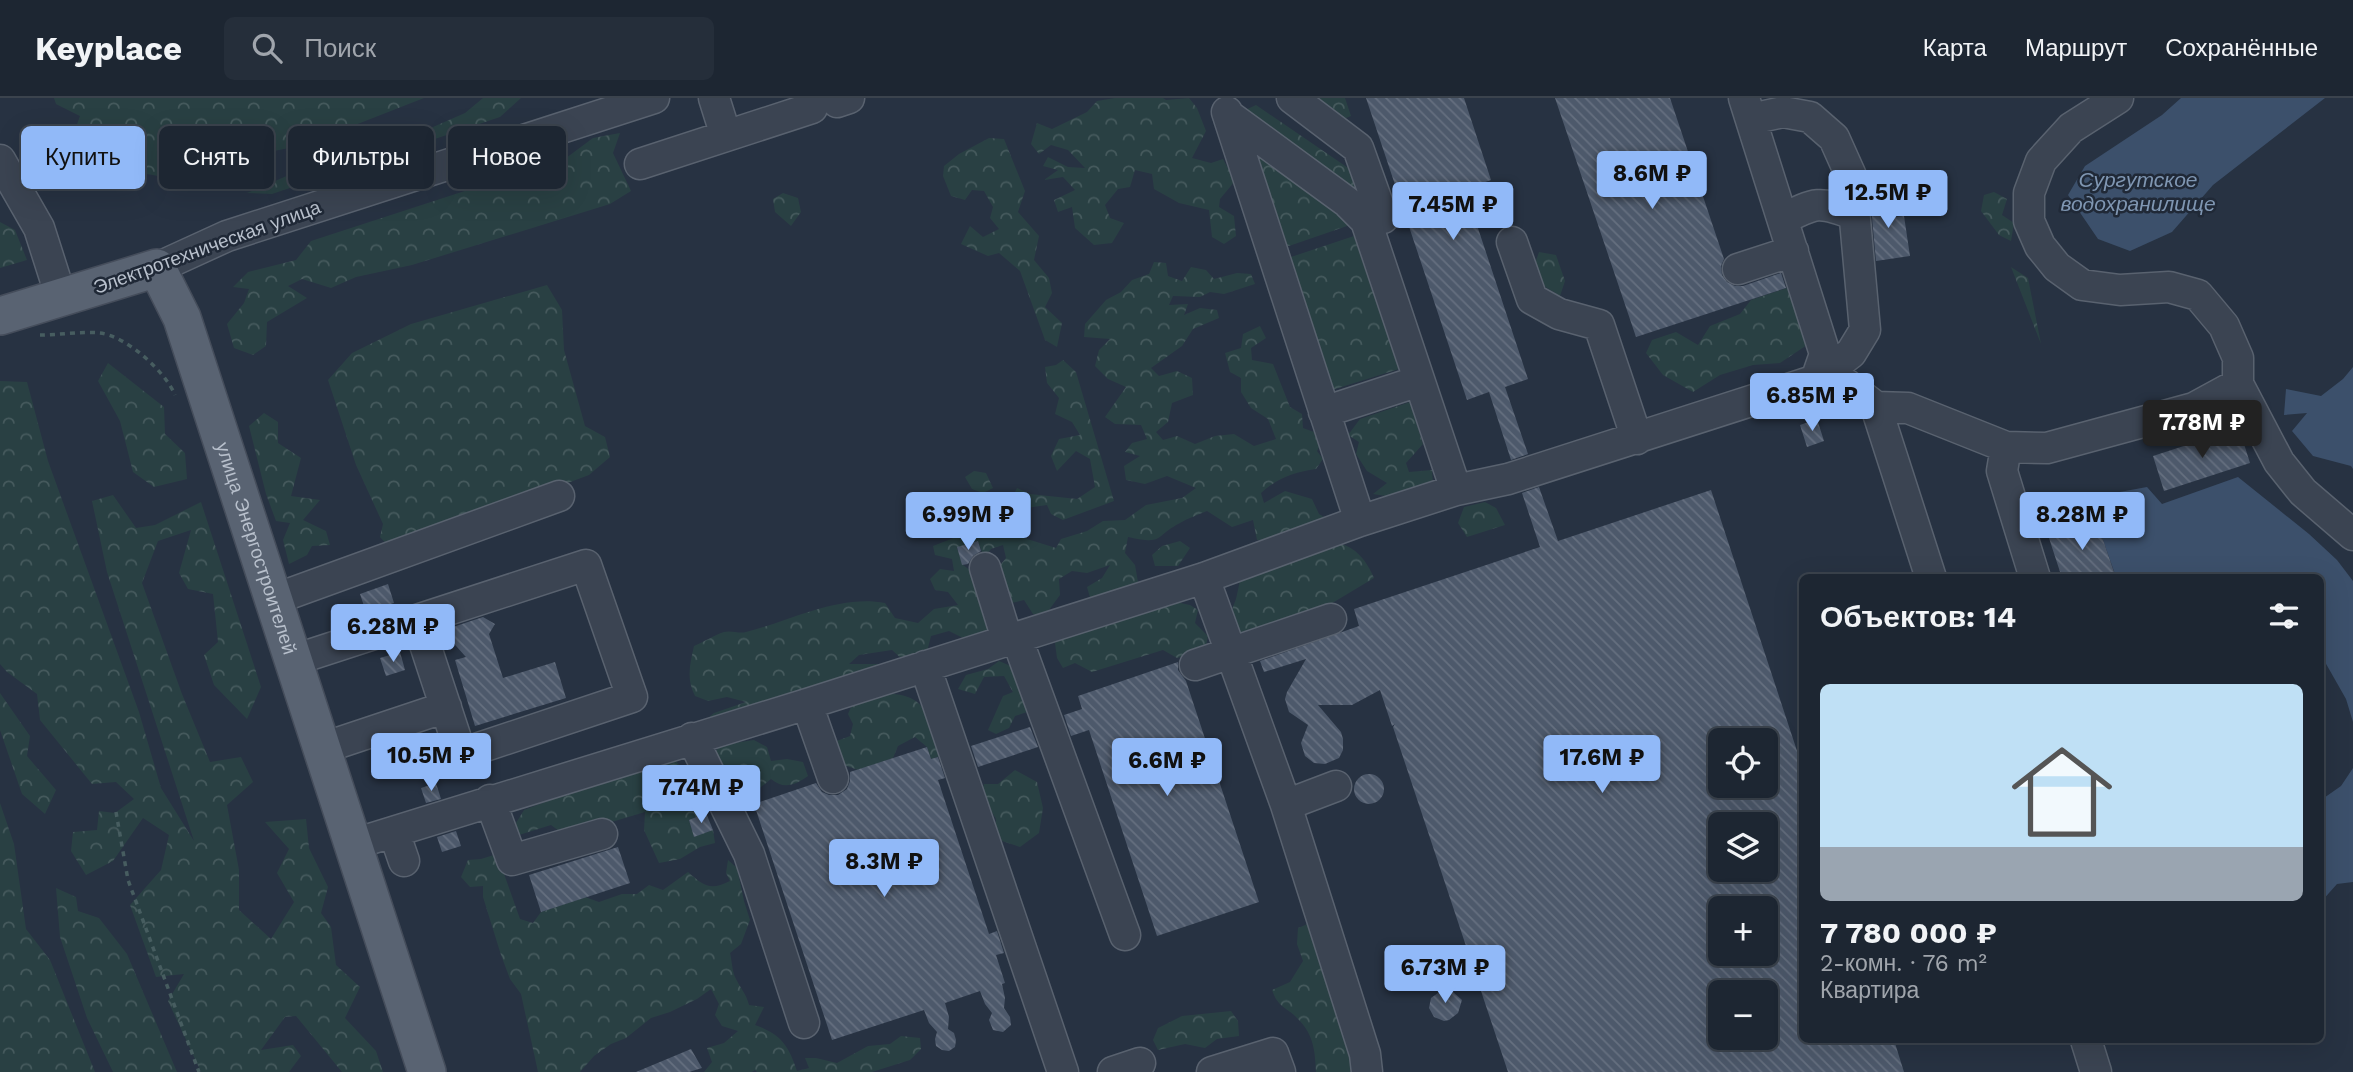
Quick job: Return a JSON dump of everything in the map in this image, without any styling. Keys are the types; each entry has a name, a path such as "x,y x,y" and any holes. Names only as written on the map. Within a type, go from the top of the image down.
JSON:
{"main road":[{"name":"Электротехническая улица","path":"0,316 158,268"},
{"name":"улица Энергостроителей","path":"158,268 182,318 427,1072"}],"street":[{"name":"Электротехническая улица","path":"158,268 227,236 654,98"},
{"path":"714,98 726,136"},
{"path":"1292,98 1358,148 1383,218 1366,221"},
{"path":"2118,98 2071,128 2041,161 2029,193 2029,221 2040,246 2057,267 2082,285 2120,290 2169,286 2198,295 2224,326 2238,358 2238,384 2279,462 2303,492 2353,535"},
{"path":"640,164 833,102"},
{"path":"354,844 1205,578 1360,521 1456,490 1508,479 1816,380 1851,353 1865,330 1851,176 1834,138 1810,117 1784,105 1747,109 1825,354 1816,380"},
{"path":"1225,106 1348,202 1366,221 1456,490"},
{"path":"1225,106 1360,521"},
{"path":"0,160 39,228 61,297"},
{"path":"1783,219 1806,207 1827,204 1853,214"},
{"path":"1512,242 1532,299 1559,313 1599,325 1637,439"},
{"path":"1738,269 1793,251"},
{"path":"1816,380 1846,384 1876,407 1930,574"},
{"path":"1324,412 1419,381"},
{"path":"1876,407 1908,408 2006,447 2047,447 2194,408 2238,384"},
{"path":"2006,447 2002,471 2034,574"},
{"path":"275,599 559,496"},
{"path":"294,660 586,565 632,697 461,754 417,620"},
{"path":"985,568 1125,934"},
{"path":"1205,578 1286,805 1365,1054 1367,1072"},
{"path":"1195,665 1331,619"},
{"path":"925,666 1062,1072"},
{"path":"807,704 833,778"},
{"path":"323,748 368,741 446,707"},
{"path":"692,738 749,854 804,1023"},
{"path":"1286,805 1336,786"},
{"path":"490,800 512,860 602,834"},
{"path":"394,832 404,861"},
{"path":"2087,1043 2096,1072"},
{"path":"1212,1072 1273,1053 1280,1072"}],"path":[{"path":"35,335 102,333 127,344 150,361 177,399"},
{"path":"116,812 128,880 199,1072"}],"green space":[{"path":"54,98 424,98 353,126 288,126 288,148 274,151 274,126 159,126 159,176 145,174 145,126 76,126 80,116 56,104"},
{"path":"483,98 521,98 500,117 473,126 448,126 448,135 434,139 434,127 465,113"},
{"path":"1115,98 1189,98 1197,108 1206,131 1192,158 1211,163 1223,159 1235,181 1220,199 1219,207 1234,216 1236,236 1224,244 1212,237 1209,210 1179,203 1154,189 1152,174 1135,170 1130,187 1118,189 1105,205 1110,218 1124,223 1112,243 1094,245 1075,228 1072,207 1058,212 1054,200 1075,190 1063,177 1044,180 1058,170 1043,166 1048,157 1068,167 1085,168 1068,150 1051,145 1039,154 1031,144 1037,123 1052,129 1087,112 1097,101"},
{"path":"1310,98 1345,98 1351,116 1341,120"},
{"path":"1256,105 1357,174 1367,199 1239,113"},
{"path":"620,133 613,153 631,191 610,204 412,265 356,277 331,288 302,279 288,286 307,298 267,322 266,346 253,355 234,348 227,324 244,303 249,289 233,287 248,272 296,260 311,241 471,189 566,189 566,158 593,138"},
{"path":"989,138 1004,139 1025,191 1018,212 1039,236 1034,260 1049,278 1052,293 1045,307 1062,323 1057,347 1045,340 1020,271 999,253 988,256 961,244 970,226 983,237 999,229 990,218 993,207 984,191 972,190 965,200 951,196 943,176 944,166 959,154"},
{"path":"1251,149 1343,206 1350,225 1289,246 1282,244"},
{"path":"288,175 288,189 272,194 247,193 256,189 274,189 274,181"},
{"path":"1994,192 2007,199 2002,215 2014,223 2011,241 1999,235 1981,211 1984,195"},
{"path":"783,193 798,198 801,212 791,226 775,212 773,199"},
{"path":"0,222 15,230 27,260 0,268"},
{"path":"1354,236 1399,369 1332,390 1288,258"},
{"path":"1539,252 1556,255 1565,281 1560,296 1544,286 1533,269"},
{"path":"1154,262 1166,263 1168,276 1182,281 1191,267 1206,270 1214,279 1237,273 1251,274 1255,284 1224,294 1210,292 1200,297 1173,296 1169,305 1188,304 1184,315 1200,308 1217,310 1219,318 1193,329 1182,346 1151,368 1159,376 1177,371 1192,378 1193,395 1172,403 1168,422 1156,432 1163,440 1177,436 1195,444 1215,436 1234,434 1254,446 1276,439 1268,419 1251,408 1241,392 1241,378 1230,372 1225,353 1241,348 1243,334 1260,326 1266,338 1251,348 1252,360 1273,364 1290,407 1302,414 1303,428 1314,432 1321,444 1317,451 1323,459 1316,469 1287,476 1273,483 1261,493 1264,503 1285,491 1312,499 1319,514 1331,521 1276,539 1257,540 1253,520 1232,527 1207,511 1183,521 1154,540 1128,537 1125,553 1135,565 1138,582 1091,601 1087,587 1102,578 1110,565 1087,573 1072,571 1059,579 1060,595 1046,614 1033,614 1024,600 1008,604 997,569 1006,558 1003,545 991,549 984,558 978,541 957,548 963,565 974,573 978,598 991,612 996,628 965,639 949,631 931,636 927,652 903,660 892,650 859,655 849,664 895,664 724,718 708,718 714,713 746,702 727,697 708,701 695,696 692,690 690,671 694,646 716,635 746,632 832,605 850,602 885,603 895,618 918,623 934,609 958,605 948,592 935,590 930,579 940,569 954,571 952,559 935,555 933,546 956,537 986,538 999,535 1004,526 1031,525 1024,538 1056,548 1061,539 1087,531 1103,521 1125,520 1146,505 1182,498 1196,488 1167,476 1145,484 1126,480 1124,466 1140,456 1125,452 1132,443 1147,439 1141,425 1115,424 1105,417 1126,387 1108,379 1095,366 1099,350 1110,339 1084,337 1085,324 1106,300 1121,292 1132,280 1149,274"},
{"path":"2011,267 2028,278 2041,344"},
{"path":"547,285 562,310 564,350 585,426 605,437 610,457 589,475 391,549 380,537 383,524 356,465 328,380 352,353 411,324"},
{"path":"1796,285 1810,343 1780,363 1753,365 1720,375 1693,392 1663,375 1646,353 1652,340 1676,332 1698,345 1710,326 1740,314 1751,300"},
{"path":"1063,360 1076,372 1114,501 1063,520 1051,514 1047,505 1026,508 1012,498 1017,488 1030,494 1077,499 1095,487 1090,459 1076,451 1057,471 1051,456 1059,439 1080,435 1072,422 1055,414 1059,398 1047,383 1045,367 1056,365"},
{"path":"108,363 164,407 165,434 185,453 187,479 154,487 133,472 120,421 98,381"},
{"path":"0,381 27,382 48,461 139,712 161,788 194,841 107,572 92,501 113,495 136,528 155,525 201,502 261,687 247,719 214,685 204,655 218,642 213,594 188,589 179,573 191,530 158,541 142,583 210,762 241,757 253,782 227,805 239,870 239,910 271,939 294,902 277,873 289,849 265,822 306,819 309,848 328,887 321,913 331,927 336,965 360,987 345,1018 376,1051 383,1072 342,1072 296,1016 285,1017 261,1050 293,1045 301,1056 289,1072 201,1072 168,1001 184,974 156,977 130,905 161,870 169,835 143,818 113,861 86,875 71,851 73,832 97,830 99,811 115,813 134,799 116,782 92,784 40,720 37,694 0,664"},
{"path":"1410,402 1423,444 1406,463 1409,472 1432,470 1433,484 1392,497 1373,494 1387,483 1367,471 1356,454 1359,442 1348,435 1360,419"},
{"path":"264,413 278,422 278,443 301,458 291,496 320,500 303,520 326,531 330,545 312,546 307,555 289,564 283,540 290,523 276,521 266,494 249,426"},
{"path":"974,471 986,473 993,488 983,493 972,489 965,477"},
{"path":"1485,502 1496,508 1505,525 1467,537 1458,523 1464,507"},
{"path":"1180,541 1190,548 1178,566 1155,566 1152,555 1162,546"},
{"path":"1338,543 1360,556 1374,578 1309,617 1242,636 1234,633 1229,617 1241,576"},
{"path":"1171,601 1190,605 1198,610 1195,623 1208,636 1205,650 1177,658 1163,650 1092,672 1075,663 1063,668 1057,658 1055,643 1088,625"},
{"path":"999,661 1013,667 1027,712 1015,716 1009,728 996,734 988,730 1003,696 1013,692 1004,676 984,677 975,694 958,689 966,675 988,669"},
{"path":"0,693 30,736 27,756 56,790 45,814 22,794 0,730"},
{"path":"887,693 909,697 924,709 933,723 930,732 939,740 947,754 931,759 927,747 915,737 898,746 893,758 858,770 841,764 834,742 850,736 853,724 848,714 855,698"},
{"path":"754,740 767,747 771,761 787,759 803,762 808,776 790,785 771,779 756,791 736,797 725,778 722,762 714,753 721,745"},
{"path":"674,759 694,782 690,796 704,802 706,813 689,820 694,836 713,830 715,843 700,847 680,859 659,863 644,830 645,812 605,824 559,831 551,825 519,835 516,823 524,810 629,770"},
{"path":"1015,770 1037,782 1043,808 1039,833 1020,847 1002,841 995,830 996,819 981,795 984,784 998,784"},
{"path":"0,803 14,844 26,929 50,960 95,1072 0,1072"},
{"path":"497,854 520,919 533,923 541,912 585,897 599,902 622,894 637,894 649,885 663,890 688,872 708,886 717,886 730,881 726,873 728,860 737,868 750,920 741,944 730,953 734,974 749,1005 764,1007 755,1025 771,1032 783,1042 797,1071 809,1068 805,1058 837,1063 868,1046 890,1044 901,1036 920,1038 921,1049 910,1060 872,1072 704,1072 712,1062 707,1048 724,1043 738,1031 722,1026 715,1015 719,1004 711,989 697,999 651,1018 626,1038 611,1044 594,1056 580,1072 538,1072 521,994 510,979 501,955 483,897 483,886 470,887 461,877 468,860"},
{"path":"56,888 76,897 78,911 99,918 127,954 177,1072 113,1072 87,1018 60,937"},
{"path":"1310,923 1320,948 1323,972 1340,1013 1355,1072 1316,1072 1314,1050 1307,1031 1298,1019 1280,1004 1272,990 1290,982 1303,961 1297,944 1298,928"},
{"path":"1231,1011 1238,1021 1239,1036 1217,1039 1205,1048 1185,1044 1158,1050 1153,1040 1158,1028 1182,1016"}],"water":[{"name":"Сургутское водохранилище","path":"2181,98 2325,98 2213,185 2172,232 2130,251 2098,239 2068,195 2085,166 2162,115"},
{"path":"2353,367 2353,469 2351,466 2313,456 2292,431 2307,413 2284,415 2286,389 2321,396 2343,379"},
{"path":"2238,477 2337,560 2353,581 2353,722 2346,699 2324,660 2324,574 2115,574 2096,520 2076,526 2077,514 2093,494 2147,487 2162,504"},
{"path":"2353,768 2353,882 2337,884 2324,899 2324,798 2341,786"}],"building":[{"path":"1366,98 1464,98 1491,180 1465,189 1528,379 1505,387 1528,454 1511,460 1489,392 1467,400"},
{"path":"1555,98 1670,98 1724,259 1721,266 1722,275 1727,282 1743,286 1781,273 1786,288 1636,337"},
{"path":"1888,193 1892,217 1904,216 1910,256 1876,261 1870,196"},
{"path":"1817,419 1824,441 1807,447 1800,425"},
{"path":"2239,428 2250,463 2164,491 2153,456"},
{"path":"1539,487 1558,541 1711,490 1799,757 1799,1043 1895,1043 1904,1072 1508,1072 1393,727 1395,724 1392,726 1380,690 1352,705 1318,705 1341,732 1343,750 1339,758 1325,764 1314,763 1305,756 1301,743 1308,725 1289,712 1285,699 1306,659 1264,672 1260,661 1359,626 1354,609 1540,547 1522,493"},
{"path":"2096,519 2115,574 2061,574 2048,535"},
{"path":"978,541 981,551 973,556 968,564 962,565 957,547"},
{"path":"388,584 394,603 366,612 360,594"},
{"path":"483,617 495,624 489,634 503,678 555,662 566,698 475,726 455,660 466,657 448,637 453,627"},
{"path":"400,652 405,670 386,676 380,658"},
{"path":"1178,662 1178,670 1186,681 1259,902 1157,936 1089,730 1071,736 1064,715 1082,709 1078,696"},
{"path":"1030,727 1038,747 978,767 971,746"},
{"path":"927,747 931,759 938,757 945,778 938,780 989,934 997,931 1004,953 996,955 1005,983 1002,984 1004,1008 1010,1017 1011,1025 1003,1032 993,1030 989,1020 992,1013 980,991 945,1003 949,1017 948,1029 954,1033 956,1040 955,1047 949,1051 936,1046 937,1032 929,1023 924,1010 832,1040 754,804 816,783 822,792 838,795 847,789 850,772"},
{"path":"1369,774 1380,778 1384,789 1380,800 1369,804 1358,800 1354,789 1358,778"},
{"path":"436,783 441,799 426,803 421,788"},
{"path":"706,813 713,830 694,837 689,820"},
{"path":"456,831 461,846 442,852 437,837"},
{"path":"618,847 630,883 541,912 529,875"},
{"path":"1442,990 1452,991 1462,1000 1458,1013 1444,1021 1434,1017 1429,1008 1431,998"},
{"path":"691,1049 702,1068 689,1072 636,1072"}]}
